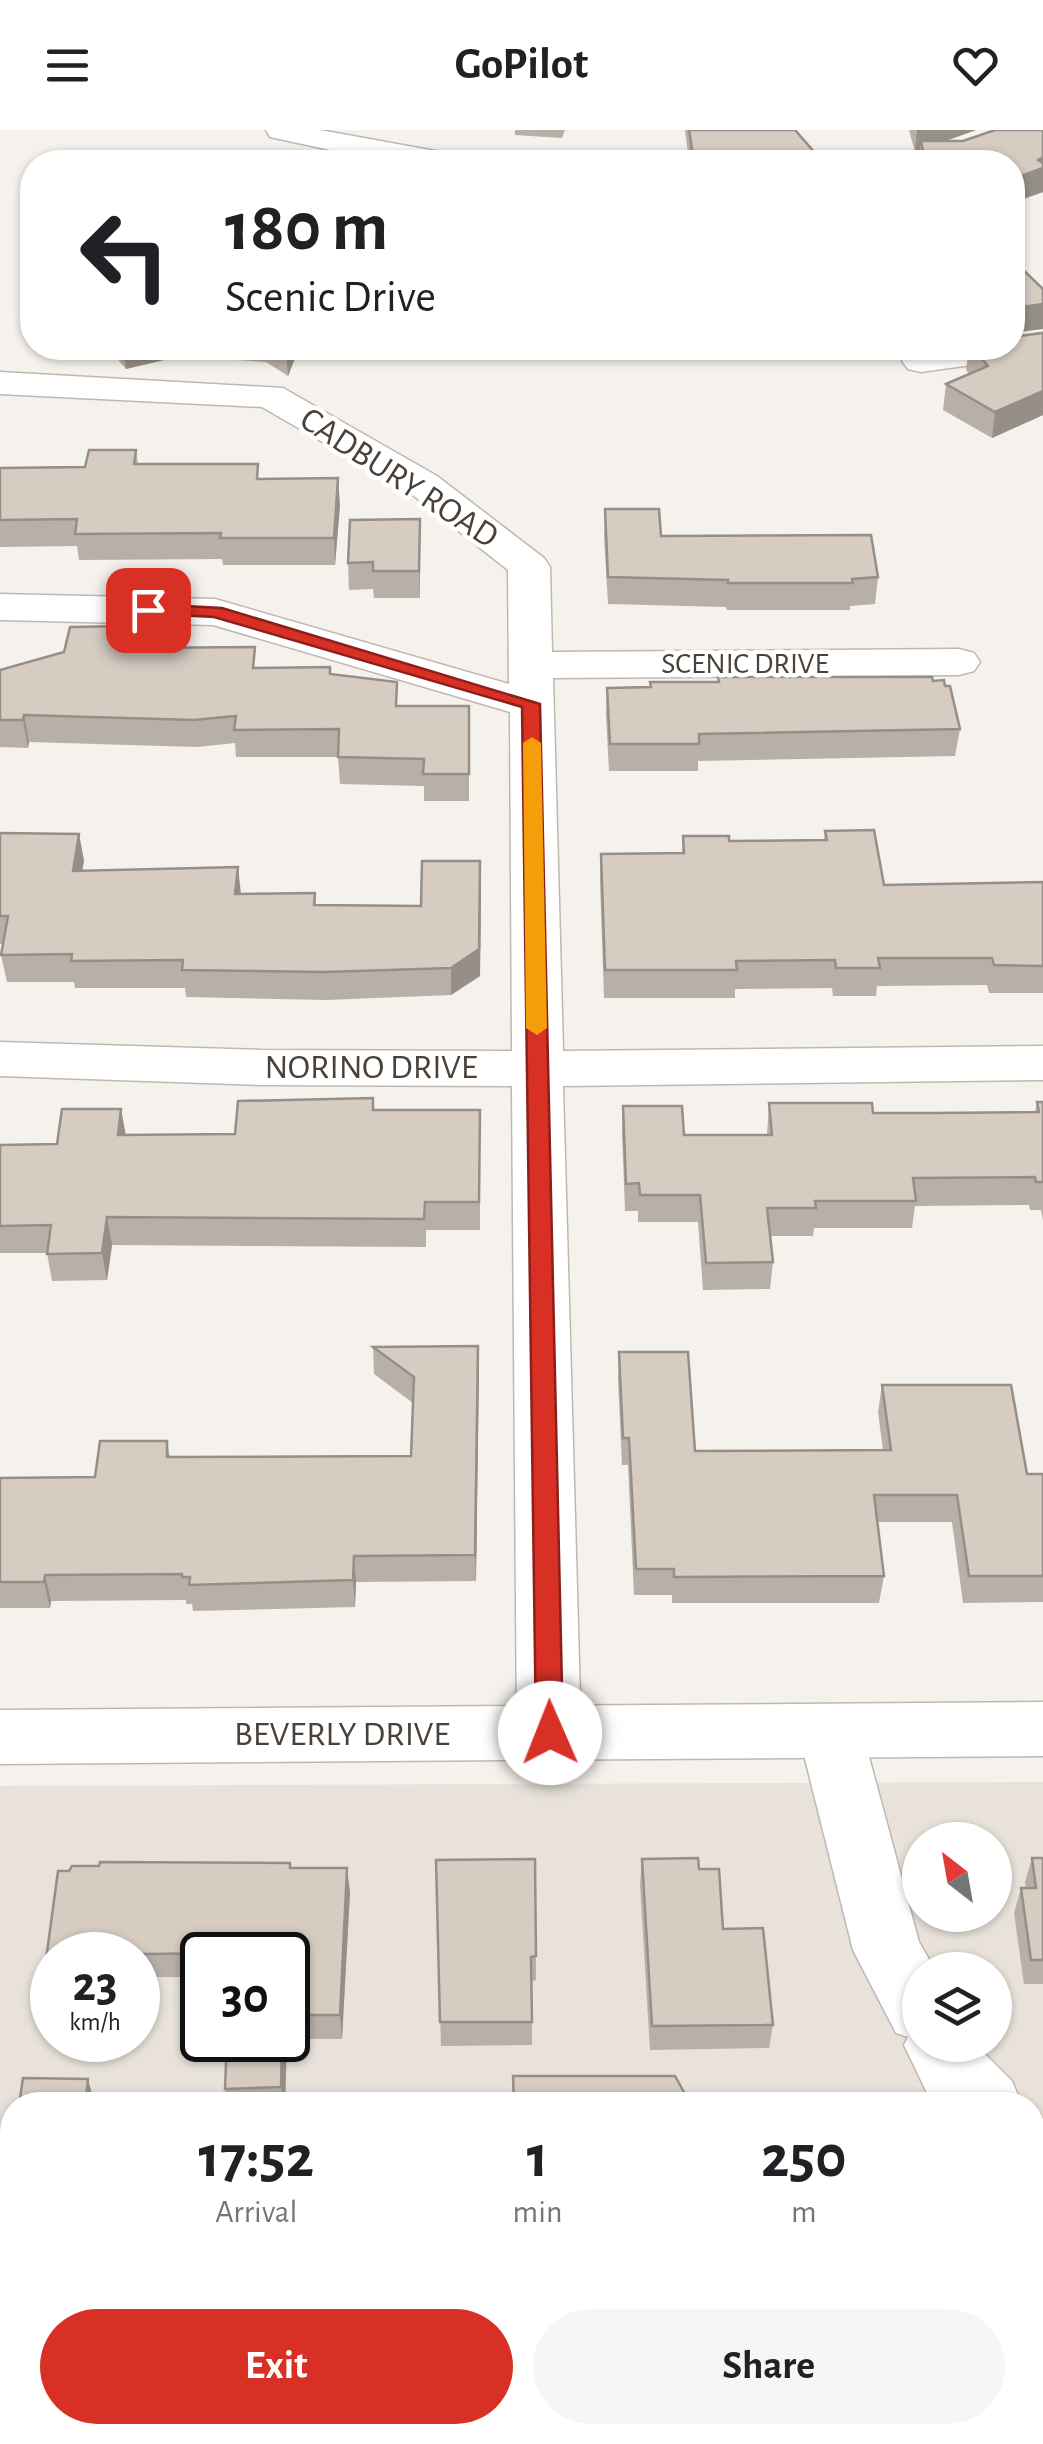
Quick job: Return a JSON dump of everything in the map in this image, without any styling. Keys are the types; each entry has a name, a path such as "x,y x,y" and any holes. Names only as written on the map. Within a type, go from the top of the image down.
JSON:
{"street":[{"path":"282,130 367,150"},
{"path":"921,361 928,360"},
{"name":"CADBURY ROAD","path":"0,383 270,396 423,484 529,567 550,1733"},
{"name":"SCENIC DRIVE","path":"0,607 216,612 531,685 959,662"},
{"name":"NORINO DRIVE","path":"0,1059 138,1066 538,1068 1043,1064"},
{"name":"BEVERLY DRIVE","path":"0,1737 1043,1730"},
{"path":"830,1731 887,1950 902,1977"},
{"path":"948,2062 954,2074 973,2092"}],"shaded area":[{"path":"1043,1782 1043,2092 0,2092 0,1786"}],"building":[{"path":"689,130 795,130 812,150 692,150"},
{"path":"995,130 1043,130 1043,157 1038,160 1043,168 1025,174 1025,150 923,150 921,141 963,141"},
{"path":"1025,272 1043,289 1043,304 1025,307"},
{"path":"1043,333 1043,391 995,412 946,384 988,366 983,360 1025,360 1025,335"},
{"path":"89,450 136,450 134,464 258,464 257,479 338,478 334,538 220,538 221,533 75,534 77,519 0,520 0,468 85,467"},
{"path":"605,509 659,509 661,536 871,535 878,577 852,579 853,583 728,583 608,577"},
{"path":"420,519 419,571 373,571 373,562 348,563 350,520"},
{"path":"127,626 123,648 255,647 253,668 330,667 330,674 397,682 396,706 469,706 469,774 423,774 424,759 338,757 339,729 234,730 236,716 194,720 24,715 23,720 0,720 0,670 64,652 70,627"},
{"path":"718,677 932,677 933,681 944,680 945,686 950,686 960,729 699,734 699,744 610,744 607,688 651,687 650,682 719,682"},
{"path":"874,830 884,885 1043,882 1043,966 994,965 992,958 878,958 880,968 836,968 835,960 736,961 737,970 605,970 601,854 684,853 683,836 729,836 729,841 827,840 825,831"},
{"path":"0,833 79,834 73,871 238,867 235,894 315,893 314,905 421,906 422,861 480,861 479,949 451,968 324,972 182,970 183,960 71,961 72,954 1,955 8,916 0,916"},
{"path":"373,1098 373,1110 480,1110 479,1202 425,1202 424,1219 107,1217 102,1253 47,1254 51,1225 0,1226 0,1145 57,1144 62,1109 121,1109 118,1135 235,1134 238,1101"},
{"path":"1037,1102 1043,1102 1043,1182 1036,1182 1035,1177 913,1178 916,1201 815,1201 816,1208 767,1208 773,1262 706,1263 700,1195 640,1195 639,1183 626,1184 623,1106 682,1106 684,1135 772,1135 769,1103 872,1103 873,1113 932,1113 1039,1112"},
{"path":"478,1346 475,1555 354,1556 353,1580 189,1585 190,1577 182,1574 45,1575 44,1582 0,1582 0,1478 95,1477 100,1441 167,1441 167,1457 411,1456 414,1377 373,1347"},
{"path":"619,1352 688,1352 695,1451 891,1450 882,1385 1011,1385 1027,1474 1043,1474 1043,1576 969,1576 957,1495 874,1495 884,1576 674,1577 674,1569 636,1569 629,1438 623,1438"},
{"path":"698,1858 699,1869 719,1869 723,1929 763,1928 773,2025 652,2026 642,1859"},
{"path":"1032,1858 1043,1858 1043,1960 1031,1960 1021,1888 1036,1888"},
{"path":"535,1859 532,2022 440,2022 436,1860"},
{"path":"100,1862 290,1863 290,1868 347,1868 340,2015 310,2015 310,1932 180,1932 180,1954 160,1954 160,1932 50,1932 58,1871 69,1871 72,1866 99,1866"},
{"path":"226,2062 282,2062 281,2087 225,2089"},
{"path":"513,2076 675,2076 684,2092 514,2092"},
{"path":"23,2078 88,2079 86,2092 21,2092"}],"slow traffic":[{"path":"532,743 537,1028"}],"route":[{"path":"148,610 216,612 531,704 550,1733"}]}
